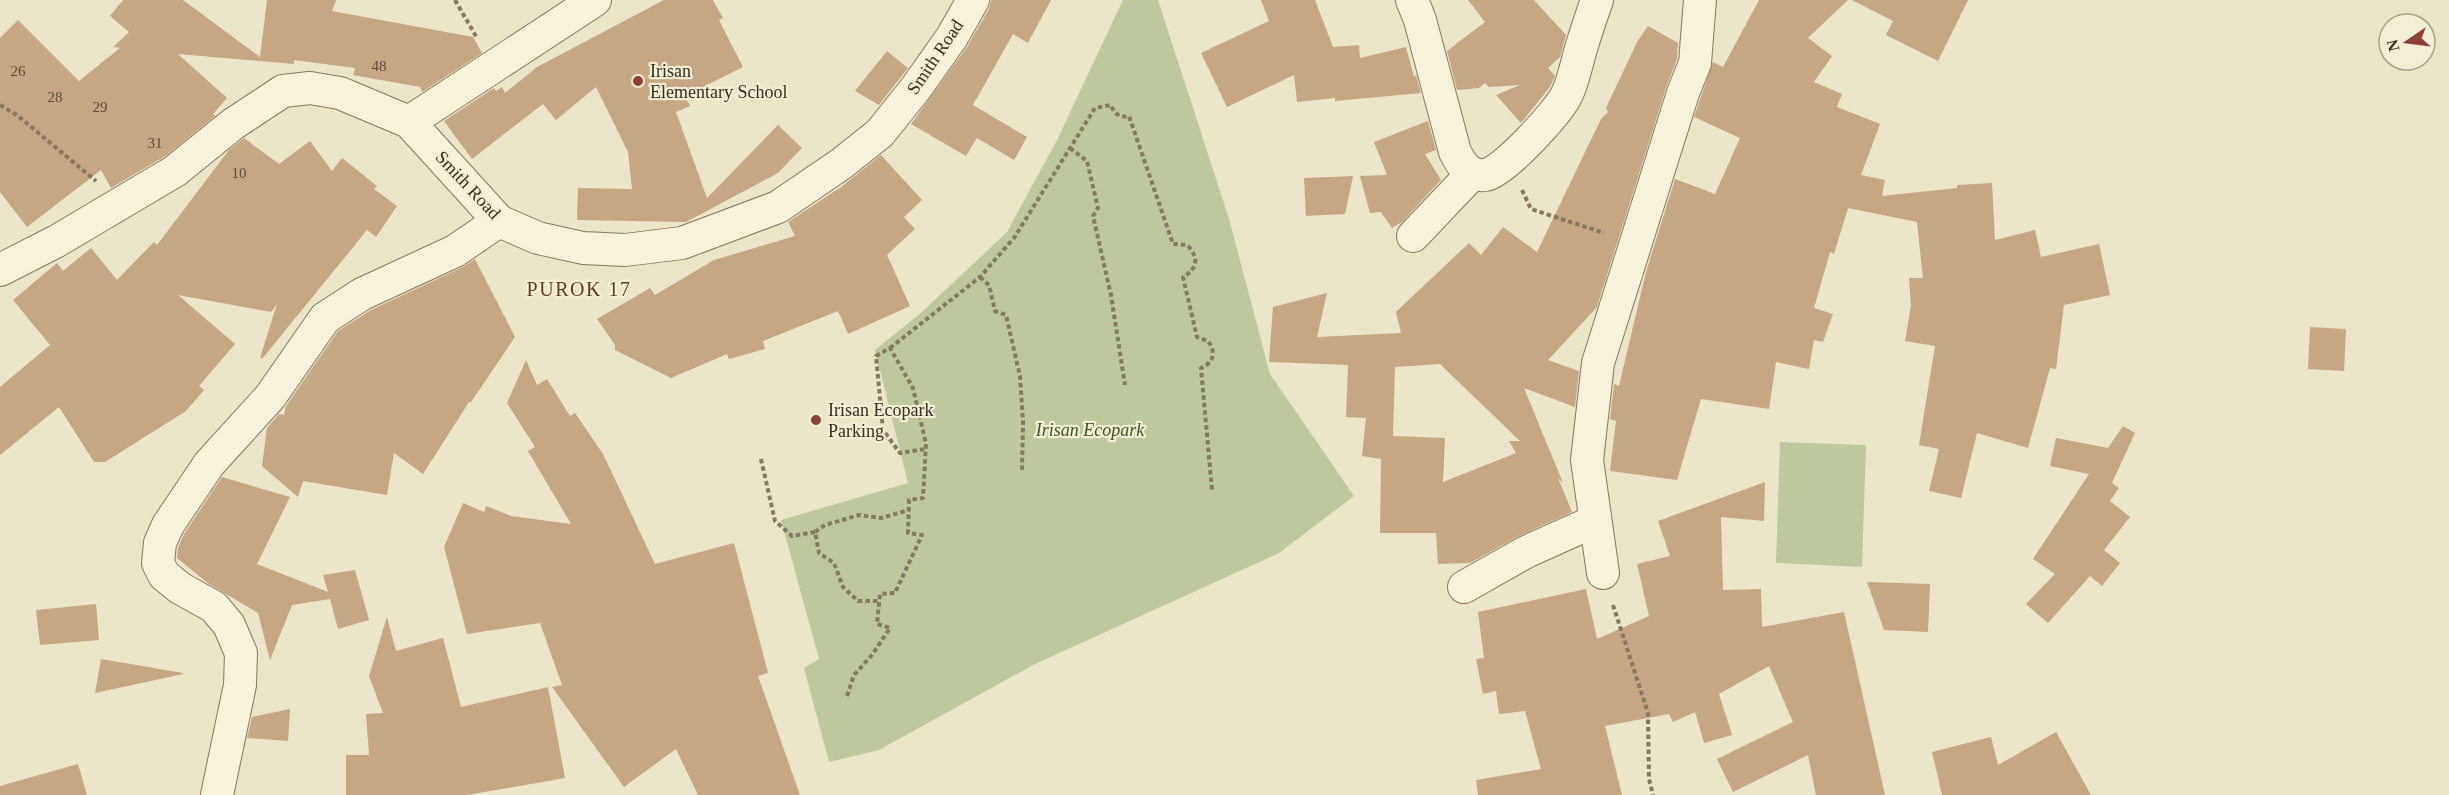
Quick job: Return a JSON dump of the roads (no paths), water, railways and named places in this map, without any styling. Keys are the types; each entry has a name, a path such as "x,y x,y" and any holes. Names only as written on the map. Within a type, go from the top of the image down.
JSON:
{"street":[{"path":"409,122 595,0"},
{"name":"Smith Road","path":"0,270 57,241 175,171 233,124 283,91 310,88 340,93 409,122 499,221 538,238 583,248 625,250 682,243 778,207 841,164 880,133 952,37 973,0"},
{"path":"1412,0 1420,20 1455,152 1461,164 1472,174 1486,176 1520,151 1567,96 1597,0"},
{"path":"1603,573 1587,460 1598,363 1683,93 1695,63 1700,0"},
{"path":"1413,236 1472,174"},
{"path":"217,795 240,685 242,653 229,625 214,607 180,588 164,575 158,563 160,543 168,525 209,464 270,397 325,318 362,294 455,251 499,221"},
{"path":"1464,587 1526,552 1595,521"}],"place":[{"name":"Irisan Elementary School","path":"638,81"},
{"name":"Irisan Ecopark Parking","path":"816,420"}],"district":[{"name":"PUROK 17","path":"579,289"}],"park label":[{"name":"Irisan Ecopark","path":"1090,430"}]}
